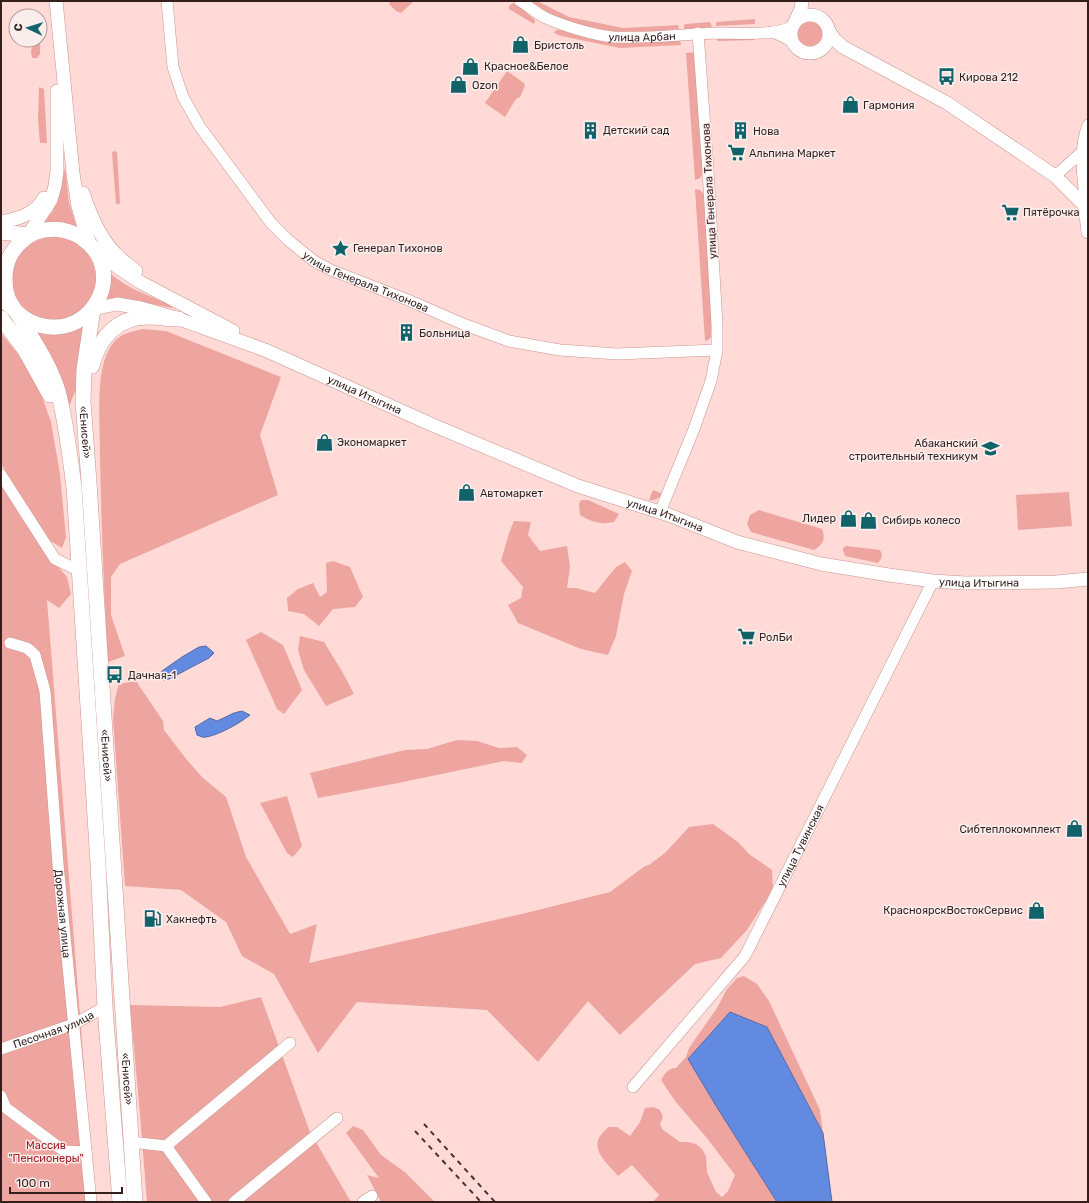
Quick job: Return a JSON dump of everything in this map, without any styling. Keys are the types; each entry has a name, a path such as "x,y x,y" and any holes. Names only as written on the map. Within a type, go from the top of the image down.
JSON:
{"highway":[{"name":"«Енисей»","path":"1,232 28,236 50,229 64,230 76,234 90,244 98,256 104,278 102,289 93,309 84,369 83,402 134,1202"},
{"name":"«Енисей»","path":"16,311 9,298 5,276 11,254 28,236"},
{"name":"«Енисей»","path":"1,298 28,320 41,326 56,328 71,325 84,318 93,309"},
{"path":"16,311 47,366 57,391 69,453"},
{"path":"83,402 95,353 105,335 119,325 130,320 147,317 179,319"},
{"path":"1,318 26,350 51,397 60,420 69,453"},
{"name":"«Енисей»","path":"69,453 74,487 80,571 98,855 105,1007 120,1202"}],"main road":[{"path":"28,236 51,200 57,171 57,71 52,1"},
{"path":"56,1 73,173 78,206 90,244"},
{"path":"803,1 813,15 824,21 835,40 843,46 947,103 1055,176 1085,201 1088,232"},
{"path":"803,1 790,35 791,41 797,49 804,53 816,52 831,46 843,46"},
{"path":"793,24 805,15 813,15"},
{"path":"823,48 827,42 829,31"},
{"path":"1,222 27,215 41,204 46,194 50,179 57,133"},
{"path":"70,140 88,207 101,235 114,253 181,304"},
{"name":"улица Итыгина","path":"90,244 116,266 140,282 265,350"},
{"name":"улица Итыгина","path":"93,309 117,304 141,308 179,319 265,350 442,429 578,486 660,512 737,542 814,562 933,581 965,583 1057,582 1088,579"}],"street":[{"name":"улица Генерала Тихонова","path":"167,1 173,67 183,97 200,127 271,222 288,240 314,261 331,270 408,300 463,324 510,341 560,350 617,354 717,350"},
{"name":"улица Арбан","path":"520,1 545,17 577,29 612,36 641,37 698,33 771,32"},
{"path":"771,32 783,30 793,24"},
{"path":"771,32 791,41"},
{"name":"улица Генерала Тихонова","path":"660,512 694,429 711,382 717,350 717,324 708,170 698,33"},
{"path":"1085,201 1082,152 1088,124"},
{"path":"1055,176 1082,152"},
{"path":"1,475 55,559 80,571"},
{"name":"улица Тувинская","path":"633,1086 744,956 933,581"},
{"name":"Дорожная улица","path":"10,643 27,648 36,655 45,690 58,864 91,1202"},
{"name":"Песочная улица","path":"1,1049 74,1024 105,1007"},
{"path":"130,1142 166,1146 290,1043"},
{"path":"1,1096 6,1108 64,1152 86,1152"},
{"path":"234,1202 337,1118"},
{"path":"166,1146 206,1202"}],"green space":[{"path":"390,1 414,1 401,13 396,11 389,4"},
{"path":"527,1 537,1 569,17 623,28 678,25 679,29 636,32 604,30 576,24 550,14"},
{"path":"513,3 535,20 534,24 509,9 509,6"},
{"path":"807,18 813,18 822,22 826,34 822,46 813,50 807,50 798,46 794,37 794,31 798,22"},
{"path":"755,19 755,24 716,26 717,22"},
{"path":"710,22 712,27 684,30 684,25 686,24"},
{"path":"556,30 680,39 681,45 620,48 561,36 554,33"},
{"path":"754,35 754,40 717,40 717,37"},
{"path":"32,48 40,48 40,54 37,58 32,58"},
{"path":"695,52 703,173 700,178 695,180 686,53"},
{"path":"507,71 524,83 525,86 520,97 516,99 505,117 485,103"},
{"path":"39,87 44,89 47,143 40,143 38,119"},
{"path":"114,151 117,152 120,203 118,205 116,203 112,153"},
{"path":"65,167 69,202 77,229 41,225 53,211 59,197"},
{"path":"695,189 700,190 704,194 713,327 710,338 705,341"},
{"path":"54,237 70,240 84,249 93,263 96,279 93,295 84,309 70,318 54,321 38,318 24,309 15,295 12,279 15,263 24,249 38,240"},
{"path":"107,270 121,282 173,306 172,308 122,298 113,298 102,302"},
{"path":"85,323 76,389 69,407 29,327"},
{"path":"142,329 166,331 281,377 260,435 278,495 120,564 111,577 111,615 125,656 108,662 101,505 99,417 101,377 106,356 112,344 124,334"},
{"path":"1,333 18,354 40,391 51,422 60,474 66,537 62,548 49,540 1,464"},
{"name":"Массив \"Пенсионеры\"","path":"1,482 20,516 42,548 67,577 71,594 59,608 47,600 96,1202 1,1202"},
{"path":"653,490 663,494 655,500 649,500"},
{"path":"1069,492 1072,526 1018,530 1016,495"},
{"path":"581,500 588,500 619,514 614,522 601,523 592,521 580,515 579,504"},
{"path":"759,510 822,529 824,536 823,541 820,546 814,550 751,532 747,524 750,515"},
{"path":"514,521 531,522 528,535 540,551 567,546 570,567 567,588 576,588 595,593 616,567 625,562 632,571 624,594 616,636 608,655 581,649 518,623 508,605 521,598 523,587 501,561"},
{"path":"846,546 880,550 882,555 878,563 845,556 843,548"},
{"path":"333,561 350,567 363,597 355,607 333,609 319,626 304,614 288,611 287,598 298,589 313,583 320,597 327,592 326,563"},
{"path":"261,632 283,645 302,690 284,714 277,709 246,640"},
{"path":"300,636 324,642 354,694 326,706 304,670 298,650"},
{"path":"136,681 163,721 164,730 187,760 202,777 226,797 246,857 290,934 317,924 309,963 610,892 665,853 689,827 713,824 738,842 749,854 772,870 773,890 747,930 721,958 695,964 620,1035 588,1001 538,1062 487,1010 357,1002 318,1053 274,974 242,956 226,922 181,890 125,886 113,718 115,698 119,684"},
{"path":"457,740 477,741 499,748 517,747 527,755 522,763 504,761 318,798 310,773 405,750 427,749"},
{"path":"287,796 302,846 293,857 287,853 260,803"},
{"path":"744,976 757,984 769,1001 820,1110 823,1133 767,1027 709,1037 689,1059 718,1109 777,1202 653,1202 659,1195 632,1165 618,1176 607,1164 599,1152 597,1146 598,1140 609,1127 617,1127 630,1136 640,1122 645,1108 653,1107 660,1110 663,1117 660,1124 663,1130 680,1142 696,1144 702,1149 706,1156 707,1172 716,1192 722,1197 728,1191 735,1175 706,1137 675,1101 661,1080 667,1072 676,1068 686,1057 689,1048 717,1008 727,989 737,978"},
{"path":"261,997 310,1132 351,1202 147,1202 130,1005 220,1007"},
{"path":"353,1126 363,1130 381,1155 406,1173 435,1202 381,1202 367,1175 379,1178 346,1133"}],"water":[{"path":"206,646 214,653 209,658 169,679 163,680 160,676 162,671 182,657 199,647"},
{"path":"242,711 250,715 241,722 211,736 202,737 197,735 195,727 210,718 217,721"},
{"path":"730,1012 767,1027 823,1133 832,1202 777,1202 688,1059"}],"railway":[{"path":"424,1124 495,1202"},
{"path":"415,1131 481,1202"}],"place":[{"name":"Бристоль","path":"521,45"},
{"name":"Красное&Белое","path":"471,66"},
{"name":"Кирова 212","path":"946,77"},
{"name":"Ozon","path":"459,85"},
{"name":"Гармония","path":"850,105"},
{"name":"Детский сад","path":"590,130"},
{"name":"Нова","path":"740,131"},
{"name":"Альпина Маркет","path":"736,153"},
{"name":"Пятёрочка","path":"1010,212"},
{"name":"Генерал Тихонов","path":"340,248"},
{"name":"Больница","path":"406,333"},
{"name":"Экономаркет","path":"324,442"},
{"name":"Абаканский строительный техникум","path":"991,449"},
{"name":"Автомаркет","path":"467,493"},
{"name":"Лидер","path":"849,518"},
{"name":"Сибирь колесо","path":"869,520"},
{"name":"РолБи","path":"746,637"},
{"name":"Дачная-1","path":"115,675"},
{"name":"Сибтеплокомплект","path":"1074,829"},
{"name":"КрасноярскВостокСервис","path":"1036,910"},
{"name":"Хакнефть","path":"153,919"}]}
